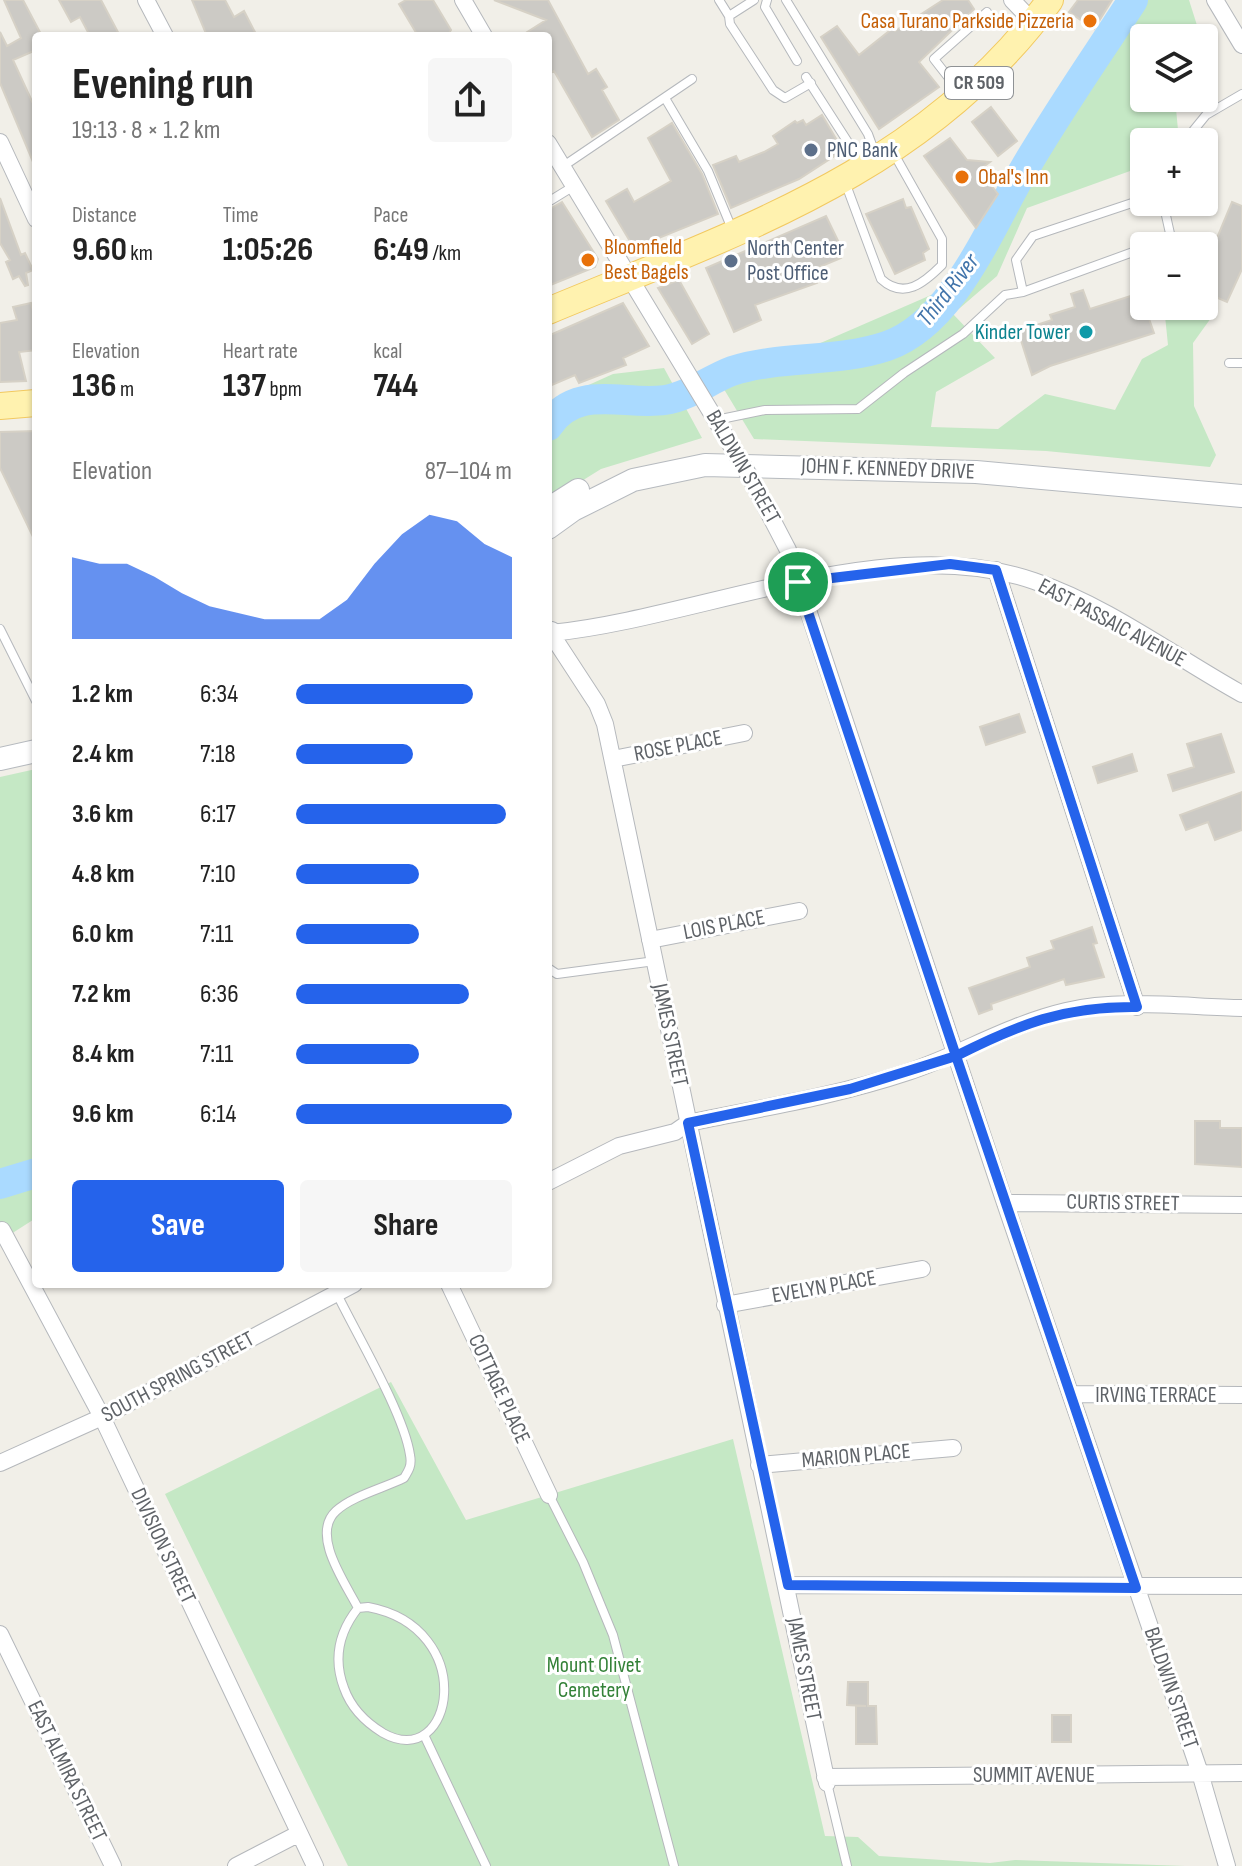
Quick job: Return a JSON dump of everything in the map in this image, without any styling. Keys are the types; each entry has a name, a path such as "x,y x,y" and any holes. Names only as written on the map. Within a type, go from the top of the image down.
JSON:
{"main road":[{"name":"CR 509","path":"552,309 844,181 885,156 989,74 1050,0"},
{"path":"0,406 32,403"},
{"name":"JOHN F. KENNEDY DRIVE","path":"552,507 595,480 628,465 704,449 1002,458 1242,480"},
{"name":"JOHN F. KENNEDY DRIVE","path":"552,525 573,510 633,480 705,465 992,473 1242,496"},
{"path":"0,744 32,738"},
{"path":"0,759 32,752"}],"street":[{"path":"146,0 163,32"},
{"path":"463,0 482,32"},
{"path":"1012,0 1033,22"},
{"path":"1215,0 1242,45"},
{"path":"0,142 32,210"},
{"name":"BALDWIN STREET","path":"556,165 574,186 777,524 1200,1773 1227,1866"},
{"name":"EAST PASSAIC AVENUE","path":"552,631 798,582 950,564 996,570 1072,597 1241,697"},
{"path":"996,570 1137,1007"},
{"name":"JAMES STREET","path":"552,636 597,704 613,759 725,1305 788,1585 826,1780"},
{"name":"ROSE PLACE","path":"613,759 744,733"},
{"name":"LOIS PLACE","path":"650,940 799,911"},
{"path":"552,1180 619,1146 675,1132 688,1123 850,1089 956,1056 1016,1025 1069,1010 1242,1008"},
{"name":"CURTIS STREET","path":"1005,1203 1242,1205"},
{"name":"DIVISION STREET","path":"2,1230 32,1286"},
{"name":"EVELYN PLACE","path":"725,1305 922,1269"},
{"name":"DIVISION STREET","path":"33,1288 102,1417 315,1866"},
{"name":"SOUTH SPRING STREET","path":"0,1463 102,1417 346,1288"},
{"name":"COTTAGE PLACE","path":"451,1288 549,1495"},
{"name":"IRVING TERRACE","path":"1071,1394 1242,1395"},
{"name":"MARION PLACE","path":"759,1465 953,1448"},
{"path":"788,1585 1242,1586"},
{"name":"EAST ALMIRA STREET","path":"0,1634 113,1866"},
{"name":"SUMMIT AVENUE","path":"826,1780 1242,1773"},
{"path":"236,1866 298,1834"}],"lane":[{"path":"719,0 729,16 730,24 773,90 785,98 808,80 851,147 885,156"},
{"path":"729,16 754,0"},
{"path":"767,0 765,7 797,61"},
{"path":"786,0 868,134 942,239 942,265 923,284 909,289 891,288 881,279 844,181"},
{"path":"962,96 934,59 987,12"},
{"path":"556,165 692,79"},
{"path":"1195,128 1206,115 1242,94"},
{"path":"665,98 708,171 733,232"},
{"path":"552,200 574,186"},
{"path":"1023,292 1016,260 1033,236 1130,204"},
{"path":"718,424 765,410 858,409 904,373 963,334 1005,295 1023,292 1130,253"},
{"path":"1229,363 1242,363"},
{"path":"0,629 32,693"},
{"path":"552,971 557,974 655,961"},
{"path":"337,1293 399,1421 411,1458 410,1469 404,1478 337,1509 328,1521 330,1548 358,1608"},
{"path":"549,1495 583,1562 613,1635 674,1866"},
{"path":"358,1608 398,1615 416,1625 437,1654 445,1672 441,1712 425,1737 403,1741 387,1735 370,1725 347,1697 338,1674 337,1654 342,1635 358,1608"},
{"path":"425,1737 486,1866"},
{"path":"826,1780 847,1866"}],"green space":[{"path":"1125,0 1189,0 1197,24 1130,24 1130,112 1176,112 1178,128 1130,128 1130,171 1027,208 997,276 953,314 995,358 936,392 931,427 998,429 1045,394 1115,410 1142,359 1168,345 1165,320 1210,320 1193,343 1194,406 1216,455 1210,467 1046,451 754,439 713,371 809,348 938,292"},
{"path":"664,368 702,438 601,469 552,500 552,402 613,374"},
{"path":"32,770 32,1221 0,1241 0,777"},
{"name":"Mount Olivet Cemetery","path":"391,1382 466,1520 733,1439 825,1836 858,1837 879,1856 990,1863 1015,1860 1185,1866 348,1866 165,1494"}],"building":[{"path":"4,0 23,0 40,32 32,32 32,52 13,60 32,101 32,159 0,83 0,32 7,46 21,38"},
{"path":"59,0 101,0 118,32 88,32 80,17 71,22"},
{"path":"192,0 225,0 234,17 244,11 255,32 205,32"},
{"path":"406,0 433,0 451,30 416,32 399,4"},
{"path":"494,0 548,0 588,74 596,69 607,87 602,90 619,120 592,137 554,71 552,72 552,32 527,32 546,20"},
{"path":"943,0 968,0 974,9 919,62 939,87 879,129 821,37 837,26 859,55 893,28 895,31"},
{"name":"Casa Turano Parkside Pizzeria","path":"1078,0 1112,0 1094,29 1069,12"},
{"path":"991,107 1017,141 998,156 972,122"},
{"path":"822,115 841,147 839,153 799,179 731,208 713,165 736,156 739,162 764,152 778,144 773,136 795,121 803,120 806,125"},
{"path":"672,123 702,174 718,214 634,248 606,201 627,189 634,202 671,181 648,138"},
{"name":"Obal's Inn","path":"950,138 967,160 990,162 979,170 998,194 976,228 924,156"},
{"path":"0,198 21,255 25,253 32,268 26,273 28,285 25,286 19,276 13,279 6,262 10,260 0,243"},
{"path":"903,199 906,208 911,207 929,249 923,253 925,260 895,274 866,214"},
{"path":"562,202 598,259 595,267 552,284 552,208"},
{"path":"1232,202 1242,206 1242,269 1227,302 1218,298 1218,236"},
{"path":"826,216 842,249 838,252 841,258 812,270 817,283 755,305 761,320 734,332 706,268"},
{"path":"679,280 709,334 692,344 658,288"},
{"name":"Kinder Tower","path":"1083,290 1090,309 1130,296 1130,320 1149,320 1154,333 1050,366 1032,375 1018,331 1052,320 1050,315 1075,307 1071,294"},
{"path":"31,303 32,350 19,352 26,381 0,382 0,323 17,320 13,307"},
{"path":"623,303 649,346 623,358 626,365 579,383 575,375 552,385 552,334"},
{"path":"32,431 32,535 0,468 0,432"},
{"path":"1019,714 1025,732 986,745 980,727"},
{"path":"1221,734 1234,772 1173,791 1168,775 1194,767 1187,744"},
{"path":"1132,754 1137,771 1098,783 1093,767"},
{"path":"1242,792 1242,830 1215,840 1208,822 1186,830 1180,815"},
{"path":"1092,927 1097,943 1093,944 1104,977 1066,985 1064,979 991,1004 992,1009 979,1014 969,988 1030,967 1027,958 1054,949 1051,941"},
{"path":"1195,1121 1220,1121 1220,1128 1242,1128 1242,1167 1195,1164"},
{"path":"848,1682 868,1682 868,1706 876,1706 877,1744 856,1744 856,1706 866,1706 847,1705"},
{"path":"1052,1715 1071,1715 1071,1742 1052,1742"}],"waterway":[{"name":"Third River","path":"552,421 572,405 587,400 665,400 732,371 770,363 849,355 887,346 910,334 931,317 967,272 1035,151 1133,0"},
{"name":"Third River","path":"0,1184 32,1174"}],"place":[{"name":"Casa Turano Parkside Pizzeria","path":"1090,21"},
{"name":"PNC Bank","path":"811,150"},
{"name":"Obal's Inn","path":"962,177"},
{"name":"Bloomfield Best Bagels","path":"588,260"},
{"name":"North Center Post Office","path":"731,261"},
{"name":"Kinder Tower","path":"1086,332"}],"route":[{"path":"798,582 901,567 950,564 996,570 1137,1007 1069,1010 1016,1025 956,1056 1136,1588 788,1585 759,1465 688,1123 850,1089 956,1056 798,582"}]}
